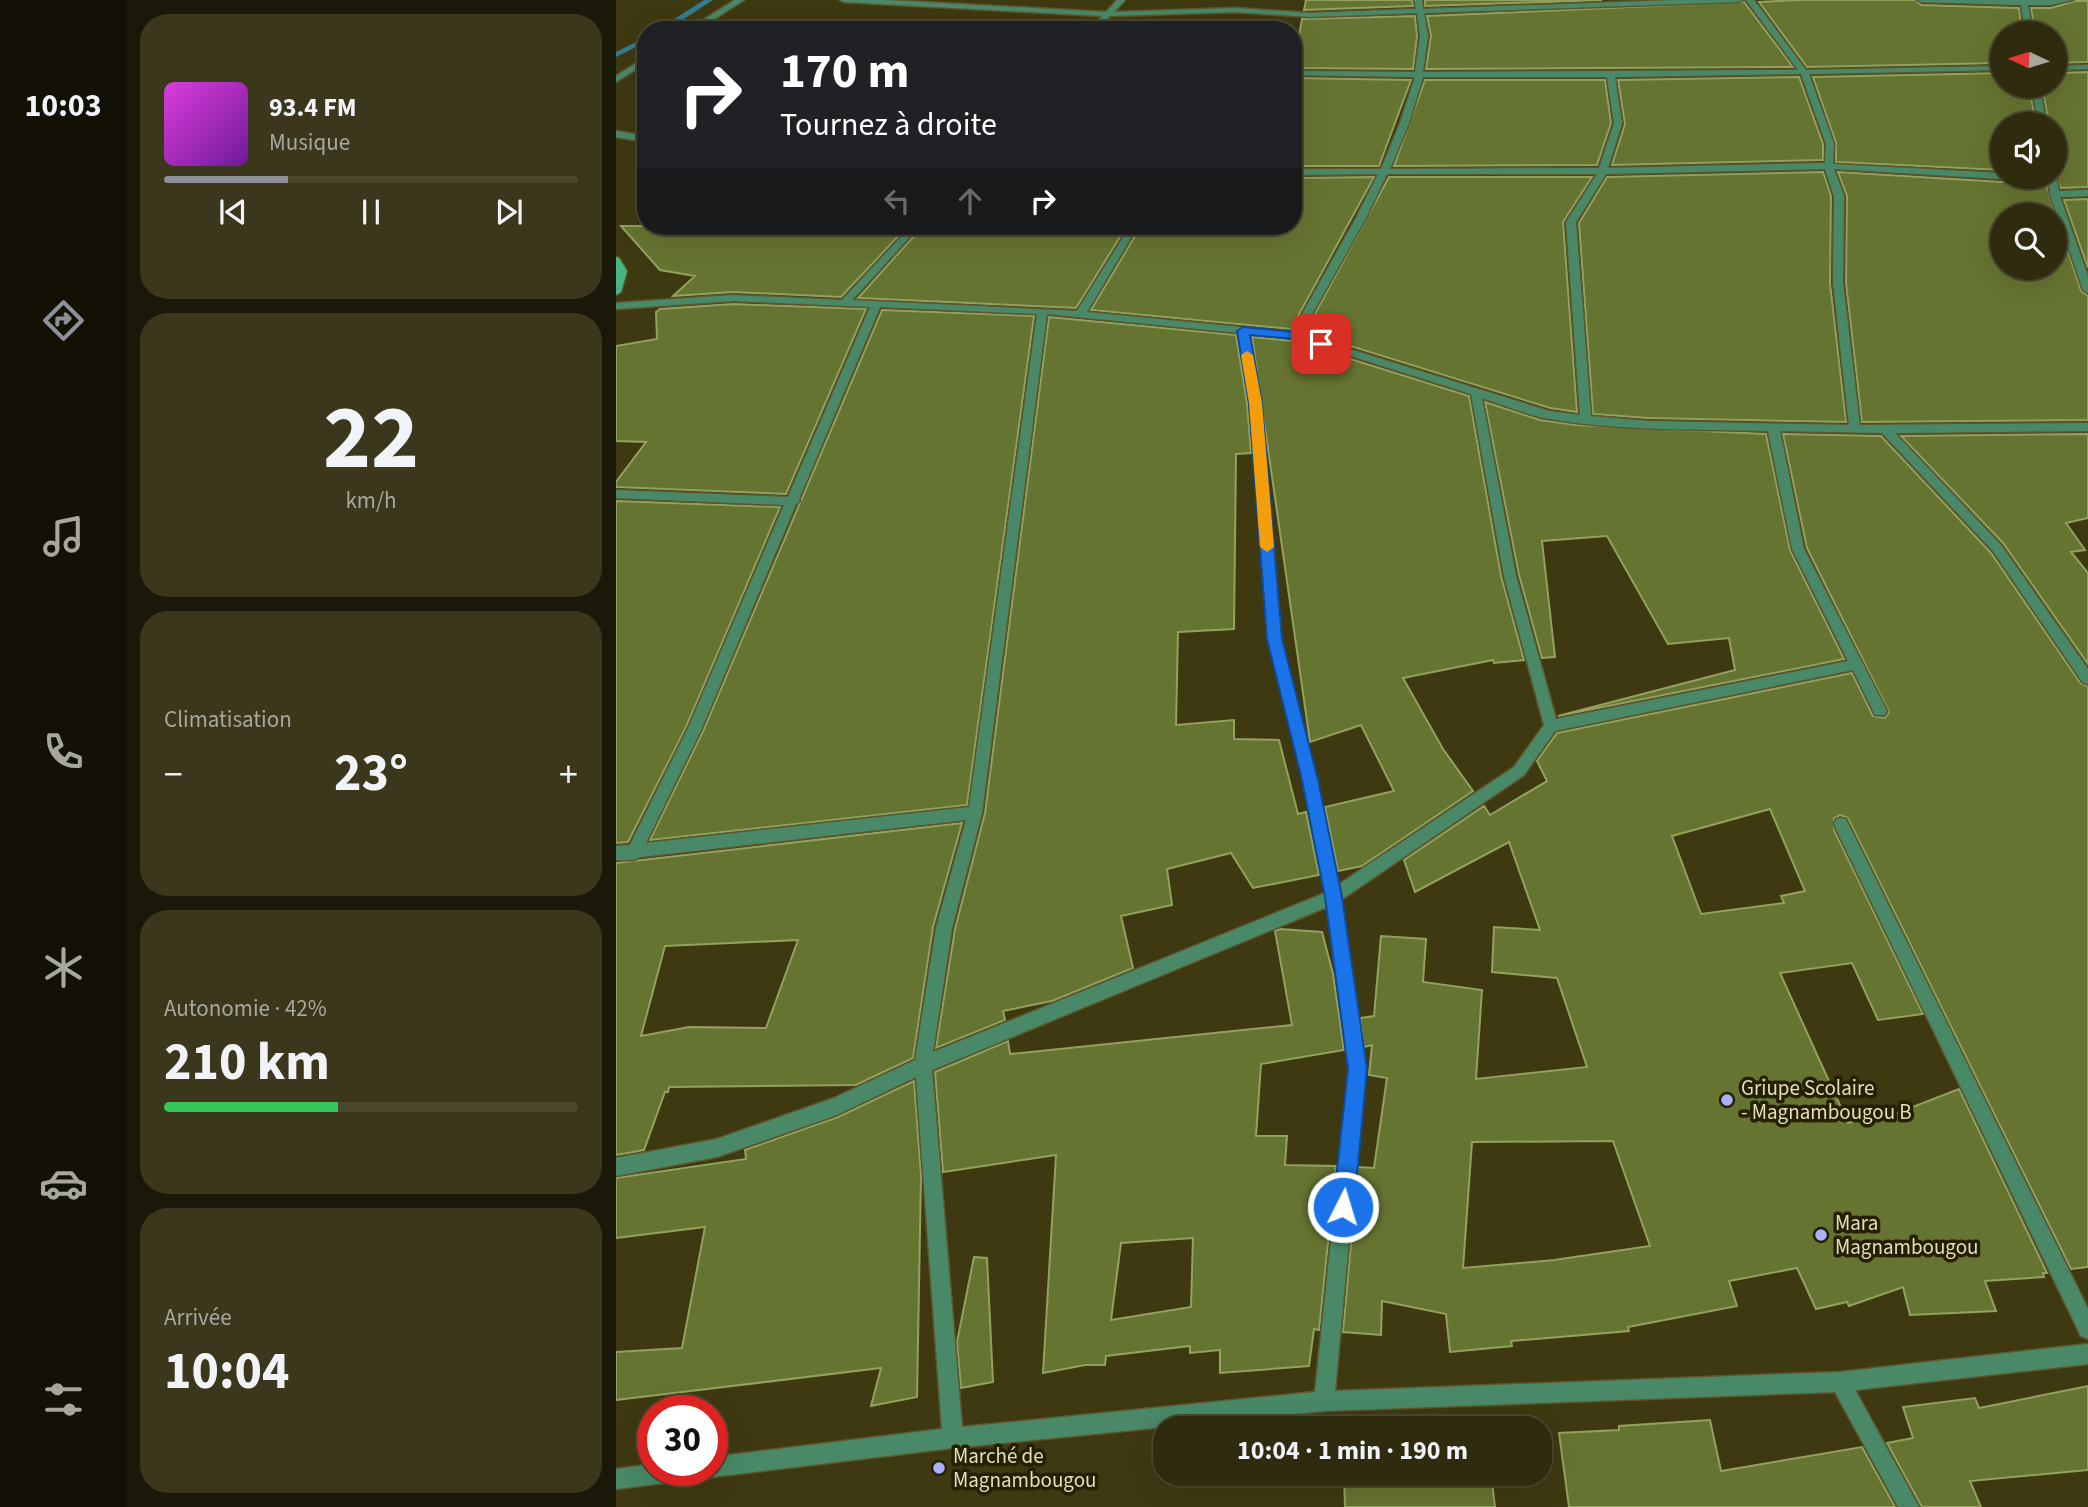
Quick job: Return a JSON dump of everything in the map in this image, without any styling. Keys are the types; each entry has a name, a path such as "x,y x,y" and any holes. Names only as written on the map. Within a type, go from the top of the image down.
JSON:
{"main road":[{"path":"616,260 622,271 616,292"}],"street":[{"path":"706,21 740,0"},
{"path":"844,0 1106,14 1236,10 1310,15 1739,0"},
{"path":"1100,21 1121,0"},
{"path":"1295,335 1385,171 1421,76 1422,12 1418,0"},
{"path":"1749,0 1804,72 1830,144 1829,166 1839,196 1838,283 1855,428"},
{"path":"1921,0 2050,3 2069,0"},
{"path":"2025,1 2028,21"},
{"path":"616,80 637,65"},
{"path":"1302,73 1421,76 1804,72 1940,66 1990,68"},
{"path":"2067,68 2088,67"},
{"path":"1586,420 1571,222 1603,171 1618,123 1611,74"},
{"path":"616,134 637,138"},
{"path":"1302,172 1603,171 1829,166 1990,175"},
{"path":"2054,189 2088,289"},
{"path":"2055,194 2088,193"},
{"path":"844,303 908,235"},
{"path":"1080,315 1129,235"},
{"path":"616,306 733,298 1042,311 1295,335 1548,415 1586,420 1648,425 1885,429 2088,427"},
{"path":"634,853 695,728 876,304"},
{"path":"953,1438 923,1065 944,928 975,813 1042,311"},
{"path":"1243,331 1255,403 1274,639 1310,780 1334,897 1357,1069 1324,1401"},
{"path":"1476,393 1510,576 1551,726"},
{"path":"1773,426 1798,550 1880,711"},
{"path":"1885,429 1997,548 2088,679"},
{"path":"616,494 794,501"},
{"path":"616,1167 717,1148 837,1106 923,1065 1334,897 1519,772 1551,726 1857,664"},
{"path":"616,853 975,813"},
{"path":"1841,824 2088,1329"},
{"path":"728,1465 953,1438 1324,1401 1840,1382 2088,1354"},
{"path":"1840,1382 1909,1507"},
{"path":"616,1479 637,1476"}],"building":[{"path":"1306,0 1412,0 1413,6 1304,10"},
{"path":"1425,0 1602,0 1425,6"},
{"path":"1915,0 1921,5 2019,8 2021,21 1990,21 1990,63 1807,67 1759,2"},
{"path":"2075,1 2088,1 2088,62 2067,63 2067,21 2033,21 2031,8 2051,8"},
{"path":"1744,2 1793,67 1426,69 1431,36 1427,16"},
{"path":"1415,16 1417,36 1413,69 1302,68 1302,19"},
{"path":"2088,72 2088,187 2067,188 2067,112 2047,112 2044,98 2067,98 2067,73"},
{"path":"1990,73 1990,98 2031,98 2034,112 1990,112 1990,169 1836,162 1836,143 1813,77"},
{"path":"1799,77 1823,144 1823,160 1612,165 1625,124 1618,80"},
{"path":"1302,78 1411,80 1379,166 1302,166"},
{"path":"1425,80 1605,80 1611,123 1597,165 1394,166"},
{"path":"1823,172 1831,196 1830,283 1846,422 1648,418 1593,414 1579,223 1607,177"},
{"path":"1838,172 1990,181 1990,189 2048,189 2052,203 1990,203 1990,280 2067,280 2067,248 2081,291 2088,296 2088,420 1862,422 1846,283 1847,196"},
{"path":"1374,177 1291,329 1091,310 1136,235 1302,235 1302,178"},
{"path":"1389,177 1592,177 1563,222 1577,412 1550,408 1305,332"},
{"path":"2088,199 2088,268 2067,203 2064,200"},
{"path":"621,226 637,226 637,235 900,235 841,297 733,292 673,296 695,276 660,270"},
{"path":"915,235 1121,235 1076,308 858,298"},
{"path":"733,304 866,309 786,494 616,487 616,482 646,442 616,441 616,346 657,339 656,312 660,309"},
{"path":"882,310 1034,316 967,805 650,840 704,729"},
{"path":"1049,317 1236,335 1247,403 1251,453 1236,454 1234,629 1178,632 1176,725 1234,720 1234,739 1279,740 1298,814 1306,812 1319,875 1253,888 1231,853 1167,869 1172,905 1121,916 1133,968 1052,1001 1003,1011 1005,1020 936,1048 955,929 985,813"},
{"path":"1252,337 1293,341 1469,396 1501,576 1524,660 1494,663 1493,660 1403,678 1443,749 1473,791 1362,866 1338,871 1325,807 1394,791 1361,725 1310,742"},
{"path":"1485,402 1540,420 1576,425 1766,434 1790,550 1844,659 1558,716 1735,670 1729,638 1668,644 1607,536 1542,541 1555,657 1542,658 1519,575"},
{"path":"1783,434 1881,436 1991,553 2081,684 2088,686 2088,1267 2071,1269 1848,818 1840,815 1834,818 1834,830 1923,1014 1878,1020 1852,963 1780,973 1848,1123 1880,1114 1882,1119 1959,1089 2047,1273 2043,1273 2044,1277 1985,1281 1996,1311 1910,1315 1903,1287 1849,1306 1847,1302 1816,1309 1797,1268 1729,1281 1737,1306 1628,1327 1629,1331 1511,1341 1512,1346 1450,1352 1446,1314 1382,1301 1381,1335 1343,1332 1358,1167 1374,1168 1387,1078 1369,1075 1372,1045 1364,1047 1360,1018 1374,1016 1381,936 1426,939 1423,982 1482,990 1476,1079 1587,1067 1557,978 1492,972 1494,927 1540,930 1509,842 1415,892 1404,860 1484,806 1490,815 1547,781 1537,761 1557,733 1852,673 1873,716 1885,718 1889,712 1807,548","holes":["1770,809 1805,891 1781,896 1784,903 1701,914 1672,836","1613,1141 1650,1246 1554,1260 1463,1268 1472,1142"]},
{"path":"2088,434 2088,518 2066,523 2085,550 2071,552 2088,573 2088,664 2003,543 1901,436"},
{"path":"616,501 780,507 686,727 628,842 616,843"},
{"path":"962,823 933,927 913,1058 856,1085 669,1087 644,1150 616,1155 616,863","holes":["798,940 766,1028 689,1027 641,1036 665,946"]},
{"path":"1280,929 1322,932 1333,974 1344,1050 1261,1064 1256,1136 1287,1136 1285,1165 1336,1166 1319,1330 1314,1329 1309,1366 1220,1373 1220,1350 1190,1353 1190,1346 1106,1356 1105,1365 1085,1365 1043,1373 1056,1155 943,1172 935,1072 1008,1041 1010,1054 1292,1025 1275,931","holes":["1193,1238 1191,1307 1111,1320 1121,1243"]},
{"path":"914,1081 921,1175 917,1397 871,1406 881,1368 657,1395 637,1395 637,1397 616,1400 616,1352 682,1348 705,1227 616,1238 616,1178 746,1159 745,1150 838,1117"},
{"path":"974,1257 987,1258 993,1382 961,1388 957,1342"},
{"path":"2088,1386 2088,1470 1970,1481 1981,1507 1922,1507 1887,1443 1913,1438 1903,1407 1975,1398 1979,1408"},
{"path":"1710,1420 1721,1471 1862,1447 1895,1507 1569,1507 1559,1433 1619,1430 1619,1426"},
{"path":"1344,1486 1492,1486 1495,1507 1345,1507"}],"waterway":[{"path":"675,21 709,0"},
{"path":"616,55 637,44"}],"slow traffic":[{"path":"1247,355 1255,403 1267,547"}],"place":[{"name":"Griupe Scolaire - Magnambougou B","path":"1727,1100"},
{"name":"Mara Magnambougou","path":"1821,1235"},
{"name":"Marché de Magnambougou","path":"939,1468"}],"route":[{"path":"1321,344 1295,335 1243,331 1255,403 1274,639 1310,780 1334,897 1357,1069 1343,1207"}]}
